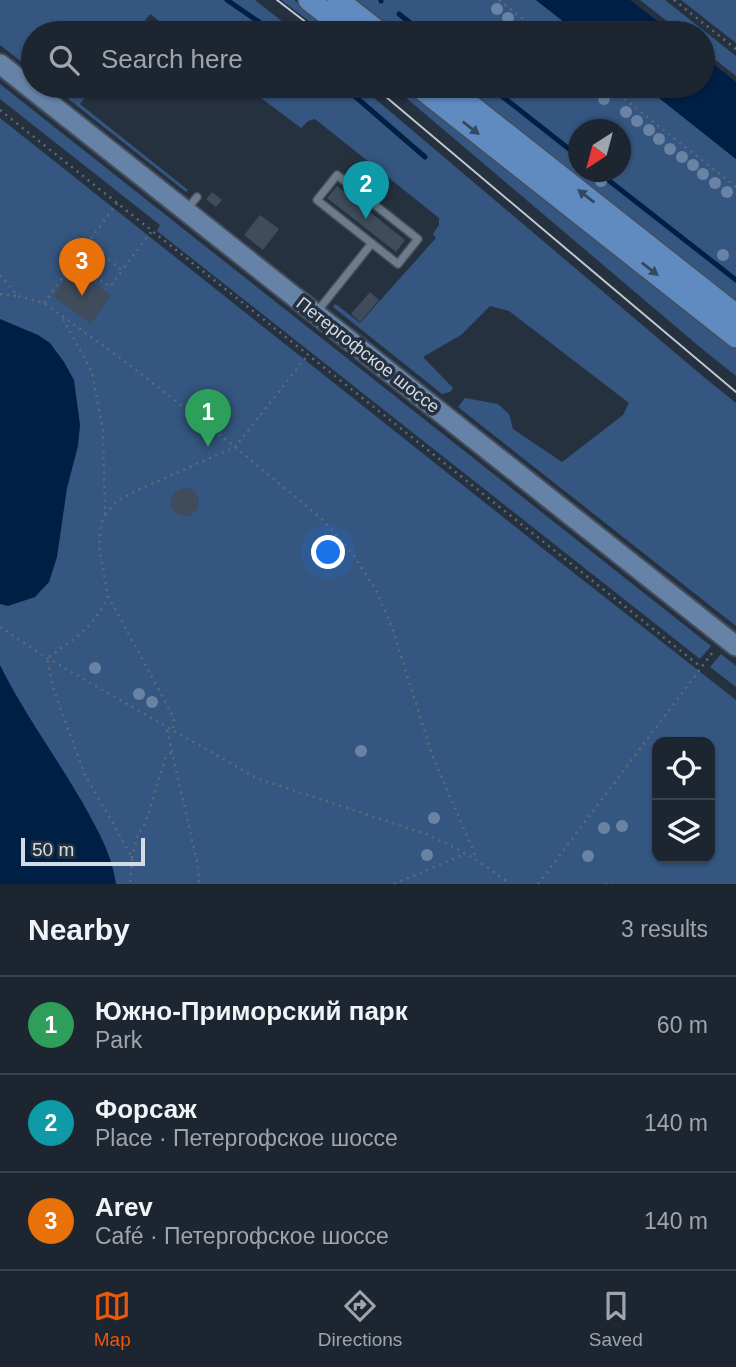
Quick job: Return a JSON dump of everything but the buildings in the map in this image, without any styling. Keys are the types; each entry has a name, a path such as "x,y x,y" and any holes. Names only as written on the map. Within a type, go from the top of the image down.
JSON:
{"main road":[{"path":"309,0 336,21"},
{"path":"338,0 365,21"},
{"path":"433,98 736,337"},
{"path":"461,98 736,315"}],"street":[{"name":"Петергофское шоссе","path":"0,64 21,79"},
{"name":"Петергофское шоссе","path":"46,98 191,204 316,314 736,646"}],"lane":[{"path":"337,175 418,239 398,264 372,243 317,200 337,175"},
{"path":"316,314 372,243"}],"path":[{"path":"499,0 526,21"},
{"path":"674,0 701,21"},
{"path":"715,32 736,49"},
{"path":"623,98 736,187"},
{"path":"0,110 701,667 538,884"},
{"path":"44,303 117,204"},
{"path":"75,261 110,287 152,231"},
{"path":"87,244 122,270"},
{"path":"0,275 18,296"},
{"path":"0,294 44,303 123,360 321,518 352,553 376,590 393,630 432,755 477,859"},
{"path":"61,316 92,372 103,431 105,514 99,547 108,596 174,718 173,731"},
{"path":"105,514 117,501 235,447 308,355"},
{"path":"47,658 90,624 108,596"},
{"path":"0,626 47,658 256,778 448,843 477,859 510,884"},
{"path":"47,658 53,688 85,775 132,858"},
{"path":"167,728 198,866 199,884"},
{"path":"130,884 138,833 150,809 165,759 172,751"},
{"path":"394,884 466,853"},
{"path":"605,884 613,884"}],"shaded area":[{"path":"0,0 255,0 282,21 159,21 150,14 144,21 21,21 21,62 0,45"},
{"path":"281,0 294,0 321,21 309,21"},
{"path":"351,0 536,0 563,21 378,21"},
{"path":"536,0 630,0 657,21 563,21"},
{"path":"640,0 665,0 692,21 667,21"},
{"path":"681,0 736,0 736,43 715,27 715,21 708,21"},
{"path":"715,39 736,56 736,76 715,59"},
{"path":"715,65 736,82 736,159 659,98 715,98"},
{"path":"0,84 711,646 700,659 157,231 160,225 0,99"},
{"path":"67,98 85,98 80,104 188,190 186,192"},
{"path":"261,98 374,98 736,403 736,626 458,407 465,398 498,404 509,414 513,429 562,462 623,415 629,403 509,311 490,306 461,335 423,357 453,388 442,394 333,307 337,305 360,323 436,238 433,234 439,225 439,218 315,119 308,121 301,128"},
{"path":"406,98 418,98 736,348 736,376"},
{"path":"475,98 659,98 736,159 736,304 582,182 631,182 631,119 568,119 568,171"},
{"path":"0,118 736,700 736,884 0,884"},
{"path":"0,319 50,343 74,380 80,425 57,557 49,582 35,597 8,606 0,604"},
{"path":"721,654 736,666 736,687 710,667"},
{"path":"0,665 98,830 111,862 116,884 0,884"}],"waterway":[{"path":"227,0 258,21"},
{"path":"399,14 408,21"},
{"path":"357,98 425,157"},
{"path":"504,98 568,148"},
{"path":"611,182 736,280"}],"tram line":[{"path":"277,0 304,21"},
{"path":"387,98 736,392"}],"place":[{"name":"Форсаж","path":"366,219"},
{"name":"Arev","path":"82,296"},
{"name":"Южно-Приморский парк","path":"208,447"}]}
